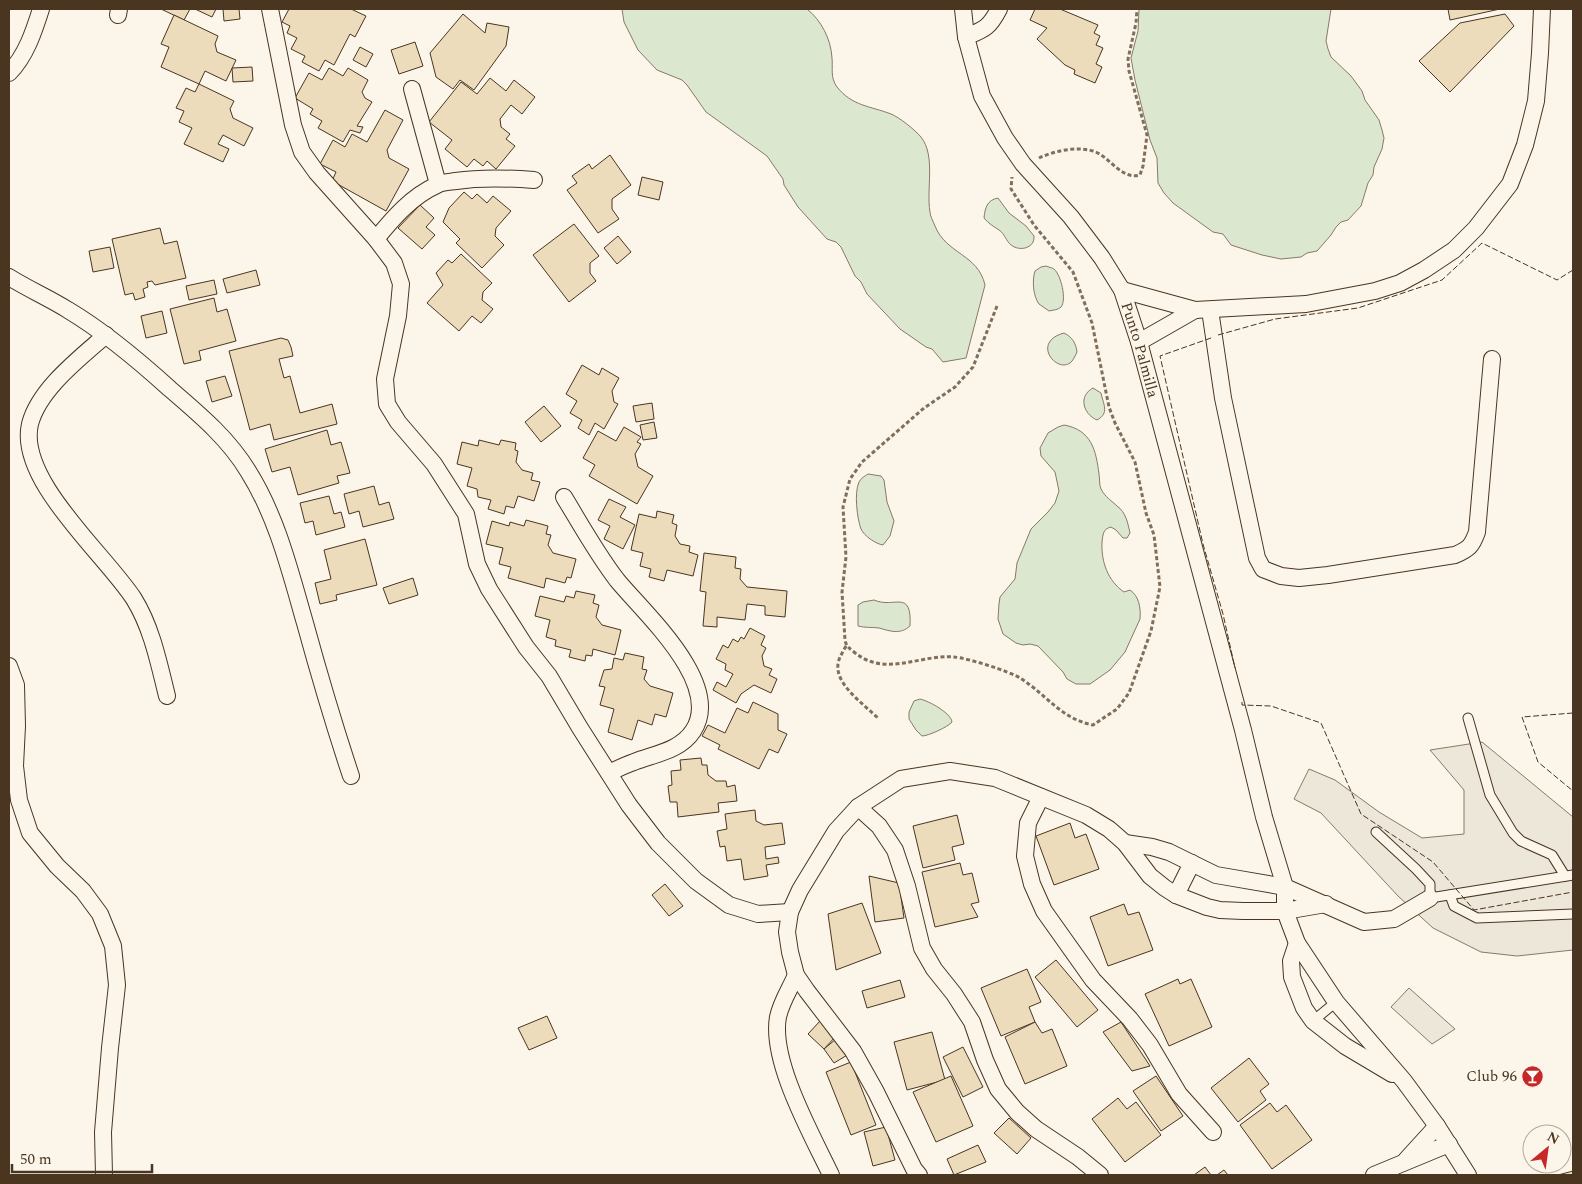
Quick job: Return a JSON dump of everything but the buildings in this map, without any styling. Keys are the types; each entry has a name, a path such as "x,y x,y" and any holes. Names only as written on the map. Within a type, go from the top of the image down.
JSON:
{"street":[{"path":"9,73 17,65 34,32 40,9"},
{"path":"270,9 293,125 302,152 317,173 376,239 394,263 401,284 398,316 385,379 387,404 398,422 434,464 466,514 477,564 489,589 526,648 548,676 629,805 658,843 696,881 729,905 758,914 790,912"},
{"name":"Punto Palmilla","path":"963,9 966,37 982,96 1004,138 1023,164 1071,217 1102,258 1122,290 1139,342 1243,730 1264,817 1285,887 1285,911"},
{"path":"966,37 985,29 1000,9"},
{"path":"1122,290 1203,310 1306,304 1376,291 1400,283 1454,250 1476,228 1510,184 1526,145 1536,101 1542,9"},
{"path":"412,89 438,184"},
{"path":"376,239 412,200 438,184 469,179 534,180"},
{"path":"9,277 68,310 106,335 139,361 216,430 248,470 270,512 283,546 335,729 351,776"},
{"path":"1139,342 1203,310"},
{"path":"1203,310 1257,558 1264,569 1281,576 1299,578 1328,575 1455,555 1467,550 1474,541 1477,532 1492,359"},
{"path":"106,335 53,383 38,406 30,424 30,446 38,474 54,500 134,600 148,626 167,696"},
{"path":"564,497 586,535 618,580 660,628 677,651 690,671 700,703 698,718 693,730 681,744 632,762 610,773"},
{"path":"9,666 16,685 15,766 19,800 30,833 57,866 83,891 100,914 113,946 117,985 103,1132 104,1175"},
{"path":"919,1175 914,1169 876,1092 853,1051 796,975 787,932 790,912 800,890 836,831 858,807 900,778 950,772 995,778 1086,815 1109,829 1125,843 1150,876 1165,888 1176,895 1207,907 1220,910 1285,911 1326,904"},
{"path":"1041,797 1028,824 1025,856 1032,884 1044,911 1093,980 1150,1045 1179,1094 1214,1132"},
{"path":"858,807 879,826 895,850 907,886 922,948 934,970 954,994 972,1022 985,1060 998,1088 1016,1112 1036,1129 1078,1157 1100,1175"},
{"path":"1125,843 1169,852 1216,875 1285,887 1364,922 1394,918 1430,898"},
{"path":"1176,895 1192,863"},
{"path":"1285,911 1297,942 1336,1002 1404,1081 1450,1144 1468,1175"},
{"path":"1297,942 1291,962 1292,977 1304,1008 1313,1022 1345,1046 1404,1081"},
{"path":"796,975 782,1004 778,1018 777,1036 790,1087 831,1175"},
{"path":"1403,1164 1437,1126"},
{"path":"1374,1175 1450,1144"}],"lane":[{"path":"1376,832 1416,868 1430,884 1430,898 1569,876 1552,855 1521,841 1513,833 1490,795 1468,718"},
{"path":"1450,895 1454,906 1477,918 1573,914"},
{"path":"1313,1022 1336,1002"}],"path":[{"path":"846,646 859,656 875,663 892,665 933,658 955,657 994,667 1019,677 1066,715 1080,723 1093,725 1117,709 1129,693 1151,631 1160,587 1154,535 1146,512 1135,462 1115,423 1109,406 1092,323 1073,272 1034,224 1011,190 1012,177 1023,164 1053,152 1083,149 1095,151 1122,172 1133,177 1140,175 1147,135 1129,70 1128,59 1137,9"},
{"path":"879,718 845,687 839,676 838,665 846,646 842,592 846,557 843,506 850,479 862,462 924,408 955,387 972,367 996,306"}],"green space":[{"path":"622,9 807,9 812,13 821,24 830,44 833,76 837,87 855,102 898,118 918,134 926,145 929,163 929,203 932,219 946,243 976,267 985,285 966,358 943,362 932,349 900,329 867,294 861,282 855,276 841,247 836,242 827,239 798,207 784,185 783,179 767,156 706,112 682,80 657,70 638,50 624,22"},
{"path":"1139,9 1331,9 1326,41 1331,57 1351,76 1362,91 1365,100 1379,120 1384,138 1382,149 1361,206 1348,220 1341,222 1336,227 1317,251 1307,253 1301,257 1281,259 1231,245 1223,234 1213,232 1173,203 1164,193 1158,183 1157,158 1150,140 1131,58 1138,31"},
{"path":"998,198 1009,213 1026,226 1034,236 1030,246 1019,248 1011,245 1001,232 984,218 987,205"},
{"path":"1046,266 1057,272 1063,293 1063,304 1061,307 1049,311 1039,304 1035,297 1034,288 1035,271"},
{"path":"1064,333 1073,341 1077,352 1070,363 1064,365 1053,360 1049,355 1048,349 1049,343 1054,337"},
{"path":"1093,388 1101,393 1105,408 1101,417 1097,420 1088,414 1084,405 1085,396"},
{"path":"1064,425 1081,432 1091,443 1096,457 1101,489 1123,511 1126,518 1130,533 1127,538 1123,538 1111,527 1103,534 1104,564 1118,588 1124,592 1130,590 1133,593 1139,603 1140,611 1140,619 1125,652 1110,670 1090,684 1076,684 1067,679 1063,672 1038,646 1016,643 1003,634 998,619 1000,597 1015,579 1017,563 1031,529 1055,503 1059,491 1055,472 1041,456 1040,448 1048,433"},
{"path":"868,474 881,476 884,480 887,502 894,521 890,536 883,545 865,534 861,529 858,519 857,487 861,479"},
{"path":"874,600 888,603 905,603 910,614 910,626 902,631 895,632 858,626 858,605"},
{"path":"920,699 944,711 952,722 938,731 922,736 909,719 909,712 914,701"}],"shaded area":[{"path":"1482,742 1573,817 1573,950 1517,956 1481,952 1433,928 1398,896 1321,813 1294,799 1309,769 1335,780 1379,812 1422,838 1464,834 1464,790 1430,750"},
{"path":"1409,988 1455,1029 1432,1044 1391,1007"}],"fence":[{"path":"1218,335 1275,319 1358,308 1442,280 1482,243 1557,280 1573,270"},
{"path":"1211,338 1160,356 1203,544 1223,614 1235,668"},
{"path":"1242,702 1242,705 1271,706 1321,723 1361,814 1433,862 1474,910 1573,892"},
{"path":"1573,713 1522,717 1538,762 1573,791"}],"place":[{"name":"Club 96","path":"1533,1076"}]}
